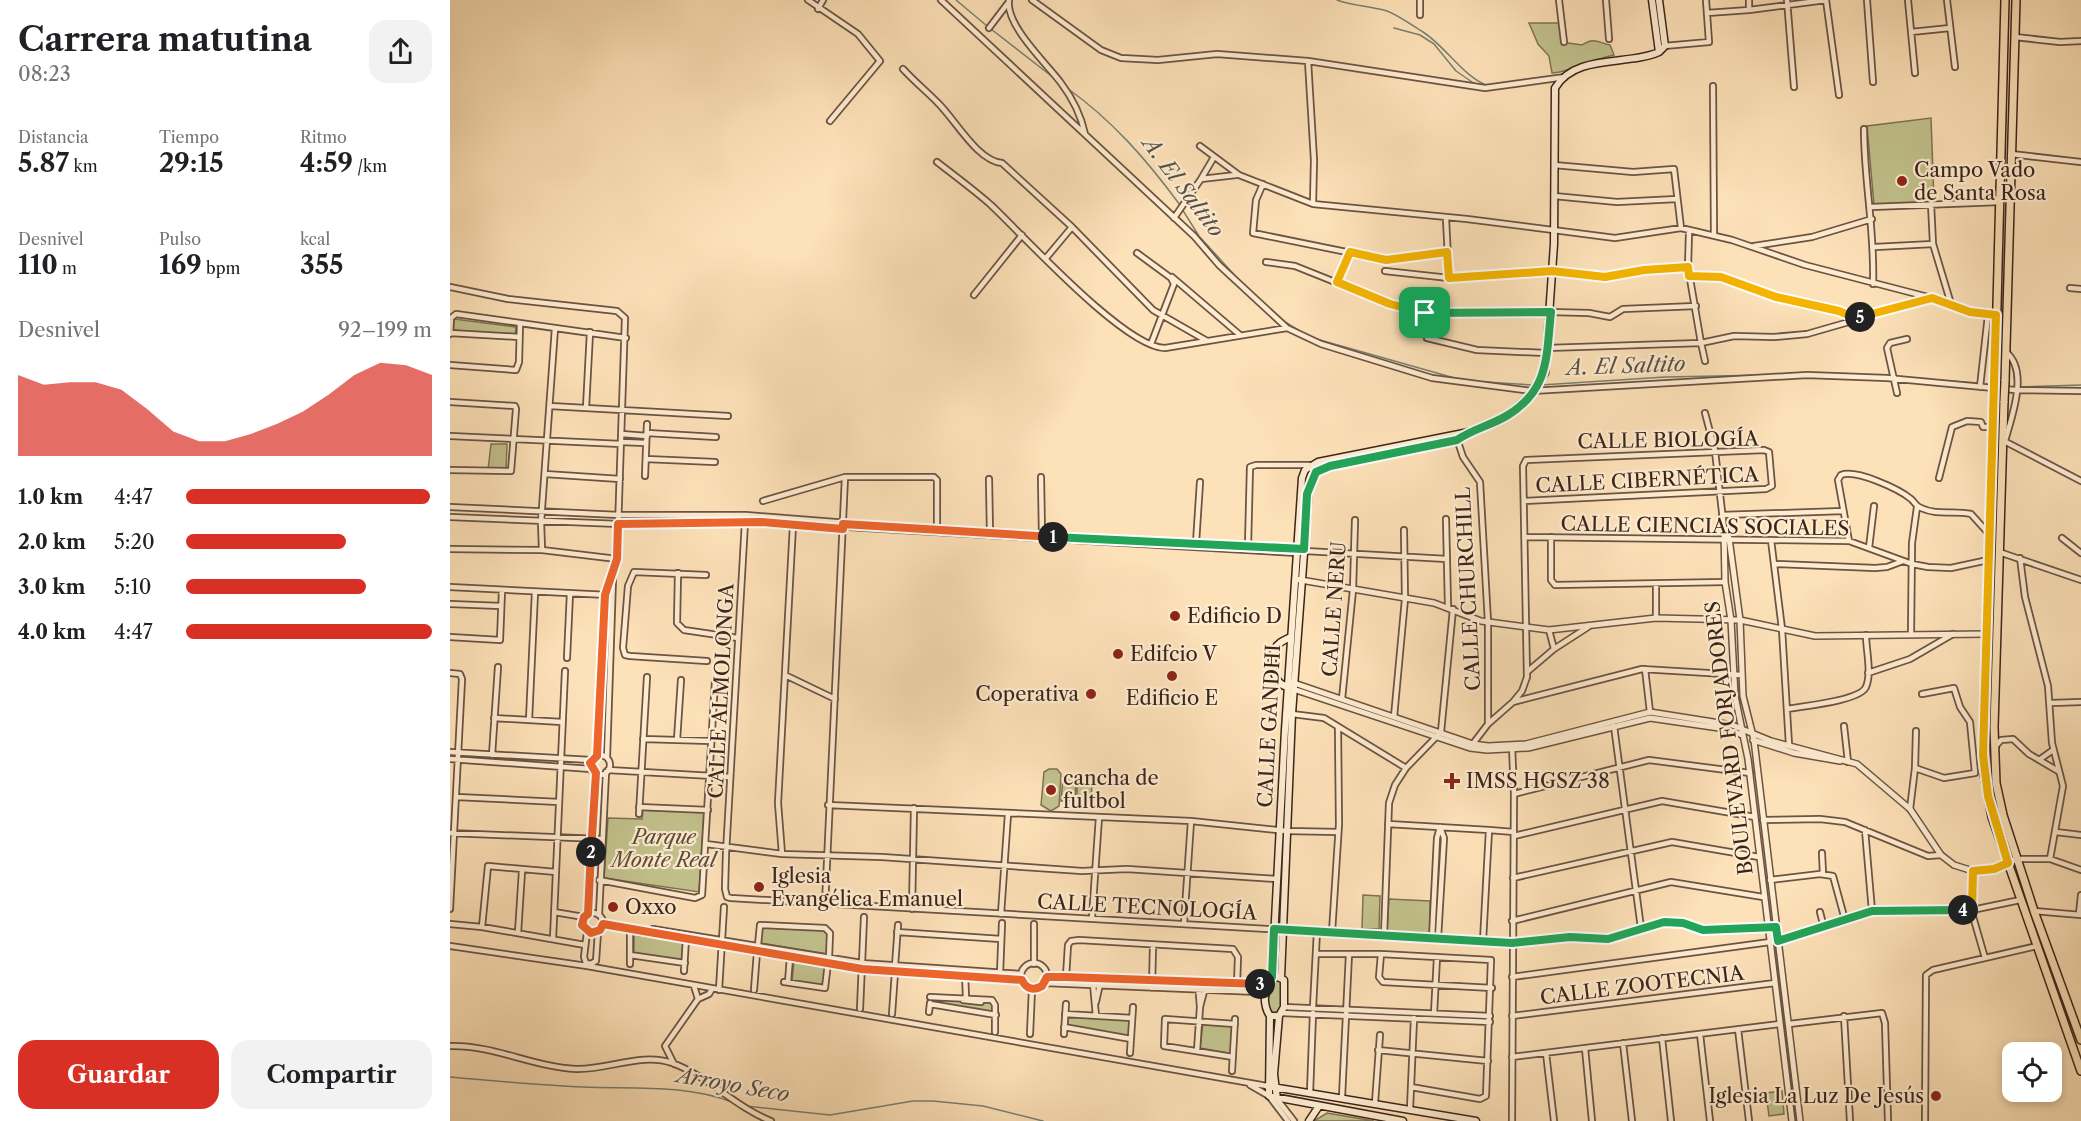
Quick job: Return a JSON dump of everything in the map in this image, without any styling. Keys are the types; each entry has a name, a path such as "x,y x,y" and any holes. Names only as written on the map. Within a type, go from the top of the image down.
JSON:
{"main road":[{"path":"1652,0 1661,48"},
{"path":"1659,0 1661,48"},
{"path":"2005,0 2000,202 1992,315 1995,381 1988,560 1984,774 1992,817 2081,1071"},
{"path":"2016,0 1995,747 1998,795 2034,911 2081,1040"},
{"path":"1565,77 1599,63 1661,48"},
{"name":"CALLE GANDHI","path":"1291,685 1291,637 1304,549 1307,494 1316,472 1330,466 1470,432 1508,415 1532,391 1545,373 1551,312 1554,230 1554,94 1557,84 1565,77"},
{"name":"CALLE GANDHI","path":"1278,929 1277,879 1299,580 1297,551 1300,487 1305,470 1310,465 1456,437"},
{"path":"1291,637 1277,646 1274,654 1275,676 1279,683 1291,685"},
{"name":"CALLE GANDHI","path":"1278,929 1287,831 1289,714"},
{"path":"1277,1099 1271,1087 1270,1016 1266,985 1272,977 1278,929"},
{"path":"1278,929 1281,978 1285,985 1269,1096 1403,1121"},
{"path":"1272,977 1281,978"},
{"path":"1270,1016 1282,1012"},
{"path":"1271,1087 1476,1121"},
{"path":"1309,1121 1319,1106"}],"street":[{"path":"808,0 818,9 858,34 880,61 830,121"},
{"path":"818,9 823,0"},
{"path":"941,0 1194,236 1226,272 1287,328 1322,344 1432,378 1532,391 1807,375 1896,378 2016,390 2081,391"},
{"path":"1032,0 1101,50 1115,57 1158,60 1217,54 1308,61 1485,88 1565,77"},
{"path":"1420,0 1420,15"},
{"path":"1559,0 1564,42"},
{"path":"1606,0 1609,39"},
{"path":"1661,48 1709,42 1706,0"},
{"path":"1749,0 1749,10"},
{"path":"1707,13 1749,10 1787,2 1826,0 1839,95"},
{"path":"1867,0 1874,82"},
{"path":"1908,0 1915,73"},
{"path":"1947,0 1955,67"},
{"path":"989,28 1009,2 1025,39 1062,84 1081,115 1085,134"},
{"path":"1787,2 1794,87"},
{"path":"1911,32 1950,28"},
{"path":"2015,37 2060,42 2081,41"},
{"path":"1308,61 1314,160 1313,204"},
{"path":"903,69 939,103 974,146 994,162 1002,163 1072,227 1150,308 1208,341"},
{"path":"1713,86 1714,235"},
{"path":"1864,129 1864,155 1875,247 1874,284"},
{"path":"1200,146 1239,175 1313,204 1615,238 1681,228 1689,232 1714,235 1805,266 1932,298 1970,312 1992,315 1980,387"},
{"path":"2011,154 2081,162"},
{"path":"1174,218 1214,157"},
{"path":"937,162 989,203 1109,317 1151,345 1165,348 1287,328"},
{"path":"1554,165 1633,172 1674,169 1681,228"},
{"path":"1201,179 1239,175"},
{"path":"1263,184 1257,200 1253,233 1386,260 1447,252"},
{"path":"1554,196 1617,202 1677,199"},
{"path":"1871,207 2000,202"},
{"path":"1931,204 1933,244 1951,304"},
{"path":"1446,219 1449,278"},
{"path":"1751,247 1812,237 1872,219"},
{"path":"1046,258 1072,227"},
{"path":"1689,232 1689,276 1705,361"},
{"path":"974,295 1022,235"},
{"path":"1875,247 1933,244"},
{"path":"1337,282 1350,252"},
{"path":"1137,253 1171,278 1174,284 1151,345"},
{"path":"1266,262 1291,265 1390,304 1425,313 1551,312 1610,317 1623,309 1696,306"},
{"path":"1385,271 1449,278 1552,271 1605,277 1644,270 1688,267"},
{"path":"1165,272 1240,335"},
{"path":"1689,276 1721,277 1776,297 1839,311 1855,318"},
{"path":"450,287 508,299 617,311 625,318 617,559 613,577 605,595 597,756"},
{"path":"2070,288 2081,289"},
{"path":"1427,338 1477,350 1547,351 1701,343 1734,336 1790,336 1824,330 1855,318 1932,298"},
{"path":"519,337 450,333 452,315 626,338"},
{"path":"450,365 516,370 520,324"},
{"path":"542,550 541,522 555,328"},
{"path":"586,408 590,332"},
{"path":"1897,393 1888,345 1907,339"},
{"path":"2006,352 2013,358 2018,370 2016,390 2004,441 2081,480"},
{"path":"450,402 515,406 513,468 510,472 450,470"},
{"path":"550,406 728,417"},
{"name":"BOULEVARD FORJADORES","path":"1705,413 1715,451 1724,529 1740,620 1741,675 1754,740 1800,1121"},
{"path":"1939,478 1952,427 1977,420 1983,427 1993,428"},
{"path":"645,476 647,424"},
{"path":"622,434 716,437"},
{"path":"450,436 547,442 646,443"},
{"name":"CALLE CHURCHILL","path":"1456,437 1463,458 1480,484 1488,622 1488,724"},
{"name":"CALLE BIOLOGÍA","path":"1524,501 1523,464 1532,458 1767,450 1772,473 1771,488"},
{"path":"646,459 715,462"},
{"path":"1248,546 1250,467 1310,465"},
{"path":"1849,541 1838,480 1841,475 1848,473 1865,476 1912,499 1917,507 1912,564 1911,634"},
{"path":"545,474 620,479"},
{"path":"763,501 845,477 936,478 937,530"},
{"path":"825,905 845,477"},
{"path":"1041,477 1042,536"},
{"path":"989,479 990,533"},
{"path":"1196,543 1200,482"},
{"name":"CALLE CIBERNÉTICA","path":"1524,501 1719,493 1771,488"},
{"path":"1471,746 1488,724 1513,702 1524,686 1527,672 1527,628 1524,501"},
{"path":"1869,548 1874,506"},
{"path":"450,507 619,515 747,515 843,526 1297,551 1304,549 1447,559"},
{"path":"1917,507 1938,513 1971,514 1990,535"},
{"path":"1722,515 1843,511"},
{"path":"450,517 618,524 746,522 1196,543 1297,551"},
{"path":"1384,935 1388,824 1392,794 1406,768 1440,735 1450,607 1446,519"},
{"name":"CALLE NERU","path":"1342,699 1353,590 1354,520"},
{"name":"CALLE ALMOLONGA","path":"727,897 724,889 726,846 746,522"},
{"path":"782,854 778,803 793,525"},
{"path":"1394,717 1405,599 1404,530"},
{"name":"CALLE CIENCIAS SOCIALES","path":"1525,537 1849,541 1912,564 1951,568 1988,560"},
{"path":"1551,537 1553,584 1725,582"},
{"name":"BOULEVARD FORJADORES","path":"1726,538 1725,582 1731,620 1733,674 1750,773 1763,897 1792,1121"},
{"path":"2062,538 2081,553"},
{"path":"1772,540 1782,629 1789,745"},
{"path":"450,549 542,550 617,559"},
{"path":"1999,552 2081,580"},
{"path":"2020,558 2023,587 2050,703 2053,750 2063,791 2050,859"},
{"path":"1775,564 1882,567 1903,561"},
{"path":"706,575 634,573 628,586 623,648 626,656 707,661"},
{"path":"678,573 677,623 684,630 738,638"},
{"path":"613,577 607,757 610,763 607,771 599,880 599,915 603,922 686,938 758,945 862,969 1021,974"},
{"path":"1299,580 1450,607 1469,617 1488,622 1549,630 1656,618 1740,620 1815,636 1986,634"},
{"path":"1656,584 1656,618"},
{"path":"450,587 613,596"},
{"path":"450,637 500,639 502,590"},
{"path":"529,720 535,592"},
{"path":"567,658 570,593"},
{"path":"450,604 501,606"},
{"path":"612,613 627,613"},
{"path":"1527,672 1554,649 1588,627"},
{"path":"1549,630 1554,649"},
{"path":"1868,674 1899,665 1953,634"},
{"path":"1787,709 1858,694 1866,688 1868,674 1866,635"},
{"path":"492,761 498,667"},
{"path":"1646,669 1650,712"},
{"path":"1513,702 1646,669 1741,675"},
{"path":"553,939 565,671"},
{"path":"450,673 460,675 462,679 450,909"},
{"path":"785,675 835,699"},
{"path":"639,814 647,677"},
{"path":"677,740 681,680"},
{"path":"599,880 700,897 703,890 715,681"},
{"path":"1291,685 1342,699 1440,735"},
{"path":"1291,685 1471,746 1512,748 1653,718 1726,729 1794,753 1848,761"},
{"path":"1922,694 1954,688 1960,707 1970,722 1975,773"},
{"path":"2050,703 2081,702"},
{"path":"1512,748 1650,712 1741,729 1857,764 1910,809 1941,855 1954,865 1973,871 1994,869 2018,859 2050,859 2081,870"},
{"path":"1289,714 1316,716 1406,768"},
{"path":"494,718 562,722"},
{"path":"1614,726 1641,928"},
{"path":"1844,726 1848,761"},
{"path":"1332,932 1338,832 1338,728"},
{"path":"1910,809 1915,768 1916,731"},
{"path":"643,739 711,741"},
{"path":"1995,747 2001,740 2013,739 2039,760 2058,771"},
{"path":"1512,748 1514,794 1512,1121"},
{"path":"2039,760 2053,750"},
{"path":"450,752 591,760 597,756 607,757"},
{"path":"450,759 560,766 591,769 596,773 640,771 730,777"},
{"path":"591,760 591,769"},
{"path":"1514,794 1657,760 1750,773"},
{"path":"1915,768 1944,778 1975,773 1984,774"},
{"path":"588,965 584,961 587,932 582,925 586,915 596,773"},
{"path":"457,797 559,802"},
{"path":"1388,824 1489,830 1514,834 1662,801 1755,817"},
{"path":"828,805 1191,821 1287,831 1338,832"},
{"path":"639,807 708,810"},
{"path":"912,909 914,808"},
{"path":"1002,914 1008,814"},
{"path":"1092,918 1099,817"},
{"path":"1763,820 1833,820 1865,830 1928,856 1941,855"},
{"path":"1184,924 1191,821"},
{"path":"1435,938 1444,838 1440,827"},
{"path":"1483,941 1489,830"},
{"path":"1865,830 1872,911"},
{"path":"2056,832 2081,835"},
{"path":"453,833 601,839"},
{"path":"1512,878 1672,842 1759,857"},
{"path":"706,844 782,854 1094,871 1127,869 1277,879"},
{"path":"1822,853 1823,874"},
{"path":"482,927 486,867 556,872"},
{"path":"518,933 522,871"},
{"path":"1973,871 1972,910 1985,958"},
{"path":"1770,880 1830,874 1835,879 1845,920"},
{"path":"1512,921 1671,882 1763,897"},
{"path":"2034,911 2080,914 2081,895"},
{"name":"CALLE TECNOLOGÍA","path":"727,897 825,905 1512,943 1570,937 1608,939 1626,935 1641,928 1671,922 1700,930 1776,927"},
{"path":"1512,978 1778,941 1872,911 1972,910 2020,900"},
{"path":"719,990 724,907"},
{"path":"554,912 599,915"},
{"path":"1820,912 1824,928"},
{"path":"860,1008 864,917"},
{"path":"603,922 722,942 756,952 862,963 895,969"},
{"path":"588,965 596,961 598,932 603,922"},
{"path":"1000,974 1002,923"},
{"path":"450,924 482,927 585,945"},
{"path":"1034,924 1034,964"},
{"path":"758,945 760,925 825,928 830,933 825,988 786,982 790,957"},
{"path":"892,1014 898,925"},
{"path":"630,928 630,964"},
{"path":"1310,1093 1317,931"},
{"path":"587,932 598,932"},
{"path":"897,932 1002,939"},
{"path":"684,972 686,938"},
{"path":"1066,977 1067,949 1071,941 1233,949 1238,957 1237,984"},
{"path":"1152,988 1153,945"},
{"path":"450,946 588,965 694,986 1271,1087"},
{"path":"1925,1121 1926,975 1933,970 2037,946"},
{"path":"754,990 756,952"},
{"path":"1316,954 1381,954 1489,959 1492,962 1487,1092 1480,1099 1411,1086"},
{"path":"1342,1097 1349,954"},
{"path":"1381,954 1379,977 1383,982 1492,988"},
{"path":"630,955 685,963"},
{"path":"1433,1019 1437,957"},
{"path":"1022,980 1021,974 1027,966 1034,964 1044,968 1046,980"},
{"path":"968,973 1022,980 1032,989 1040,988 1046,980 1066,977 1095,981 1100,986 1258,992 1266,996"},
{"path":"966,998 968,973"},
{"path":"1046,980 1152,980 1266,985"},
{"path":"1095,981 1095,1016"},
{"path":"1197,1051 1200,1008 1198,982"},
{"path":"1200,1008 1205,982"},
{"name":"CALLE ZOOTECNIA","path":"1512,1016 1775,983"},
{"path":"694,986 698,999"},
{"path":"1096,1002 1100,986"},
{"path":"656,1058 698,999 709,994 712,989"},
{"path":"1030,1034 1032,989"},
{"path":"930,997 992,1000 996,1015 995,1032"},
{"path":"930,997 981,1002"},
{"path":"929,1012 930,997"},
{"path":"930,1004 996,1015"},
{"path":"1064,1034 1066,1004"},
{"path":"1130,1053 1133,1007"},
{"path":"1282,1012 1313,1010 1490,1022"},
{"path":"1347,1012 1490,1016"},
{"path":"1789,1024 1879,1012 1883,1014 1888,1121"},
{"path":"1065,1014 1132,1018"},
{"path":"1844,1016 1850,1121"},
{"path":"1410,1109 1414,1018"},
{"path":"1232,1071 1233,1057 1235,1022 1165,1019 1164,1046 1233,1057"},
{"path":"1512,1057 1780,1024"},
{"path":"1064,1027 1131,1039"},
{"path":"1738,1029 1749,1121"},
{"path":"1700,1034 1710,1121"},
{"path":"1375,1103 1380,1035"},
{"path":"1662,1038 1671,1121"},
{"path":"1623,1043 1632,1121"},
{"path":"450,1046 487,1049 576,1069 656,1058 674,1064 771,1121"},
{"path":"665,1046 674,1064"},
{"path":"1585,1048 1592,1121"},
{"path":"1378,1050 1488,1061"},
{"path":"1546,1053 1554,1121"},
{"path":"1246,1083 1269,1096 1288,1121"},
{"path":"1277,1099 1294,1121"}],"green space":[{"path":"1529,23 1560,23 1561,42 1582,45 1590,41 1599,42 1610,45 1614,55 1552,73 1549,56 1538,44"},
{"name":"Campo Vado de Santa Rosa","path":"1931,118 1934,202 1874,205 1867,126"},
{"path":"454,319 516,327 515,335 453,330"},
{"path":"491,444 507,444 506,471 488,470"},
{"name":"cancha de fultbol","path":"1057,769 1061,774 1059,806 1051,811 1041,805 1044,772"},
{"path":"1063,777 1076,778 1075,801 1061,801"},
{"path":"1077,781 1092,782 1091,801 1077,801"},
{"name":"Parque Monte Real","path":"643,810 704,812 699,892 604,878 608,818 642,819"},
{"path":"1363,895 1380,896 1379,929 1362,929"},
{"path":"1389,899 1430,901 1430,933 1387,931"},
{"path":"760,925 828,930 827,954 760,943"},
{"path":"634,935 684,942 683,961 634,953"},
{"path":"794,960 826,966 825,987 792,981"},
{"path":"1273,979 1281,980 1281,1013 1271,1015 1267,996 1270,982"},
{"path":"932,998 992,1002 992,1012 931,1004"},
{"path":"1066,1016 1130,1019 1129,1036 1065,1026"},
{"path":"1203,1023 1234,1025 1232,1054 1200,1048"},
{"path":"1782,1091 1784,1114 1769,1116 1766,1093"},
{"path":"1327,1113 1374,1121 1314,1121"}],"waterway":[{"name":"A. El Saltito","path":"956,0 987,26"},
{"path":"1337,0 1387,11 1401,18 1431,38 1470,75 1486,85"},
{"path":"1394,28 1420,35 1434,44 1456,71 1475,84"},
{"name":"A. El Saltito","path":"991,29 1054,78"},
{"name":"A. El Saltito","path":"1067,88 1114,127 1180,205"},
{"name":"A. El Saltito","path":"1182,209 1199,236 1239,280"},
{"name":"A. El Saltito","path":"1282,320 1303,333"},
{"name":"A. El Saltito","path":"1313,338 1458,379"},
{"name":"A. El Saltito","path":"1819,373 1874,375"},
{"name":"A. El Saltito","path":"1541,385 1665,377 1767,375"},
{"name":"A. El Saltito","path":"1909,378 1991,384"},
{"name":"A. El Saltito","path":"1469,381 1533,385"},
{"name":"A. El Saltito","path":"2020,387 2081,385"},
{"name":"Arroyo Seco","path":"450,1077 566,1086 658,1088 696,1092 732,1102"},
{"name":"Arroyo Seco","path":"745,1106 830,1115 913,1101 933,1101 983,1106 1043,1121"}],"place":[{"name":"Campo Vado de Santa Rosa","path":"1902,181"},
{"name":"Edificio D","path":"1175,616"},
{"name":"Edifcio V","path":"1118,654"},
{"name":"Edificio E","path":"1172,676"},
{"name":"Coperativa","path":"1091,694"},
{"name":"IMSS HGSZ 38","path":"1452,781"},
{"name":"cancha de fultbol","path":"1051,790"},
{"name":"Iglesia Evangélica Emanuel","path":"759,887"},
{"name":"Oxxo","path":"613,907"},
{"name":"Iglesia La Luz De Jesús","path":"1936,1096"}],"route":[{"path":"1350,252 1386,260 1447,252 1449,278 1552,271 1605,277 1627,272 1688,267 1689,276 1721,277 1776,297 1839,311 1855,318 1932,298 1970,312 1996,315 1983,755 1992,817 2008,863 1994,869 1973,871 1972,910 1887,909 1872,911 1778,941 1776,927 1700,930 1683,923 1671,922 1656,923 1626,935 1608,939 1570,937 1512,943 1274,929 1272,977 1266,985 1047,977 1042,986 1036,989 1030,989 1024,985 1022,980 862,969 603,924 600,930 594,933 587,932 584,928 582,925 584,917 588,914 596,773 591,769 590,763 597,756 605,595 613,577 617,559 618,524 762,522 843,529 843,524 1304,549 1307,494 1312,477 1316,472 1330,466 1413,451 1457,440 1508,415 1520,406 1542,380 1545,373 1551,312 1425,313 1390,304 1337,282 1350,252"}]}
